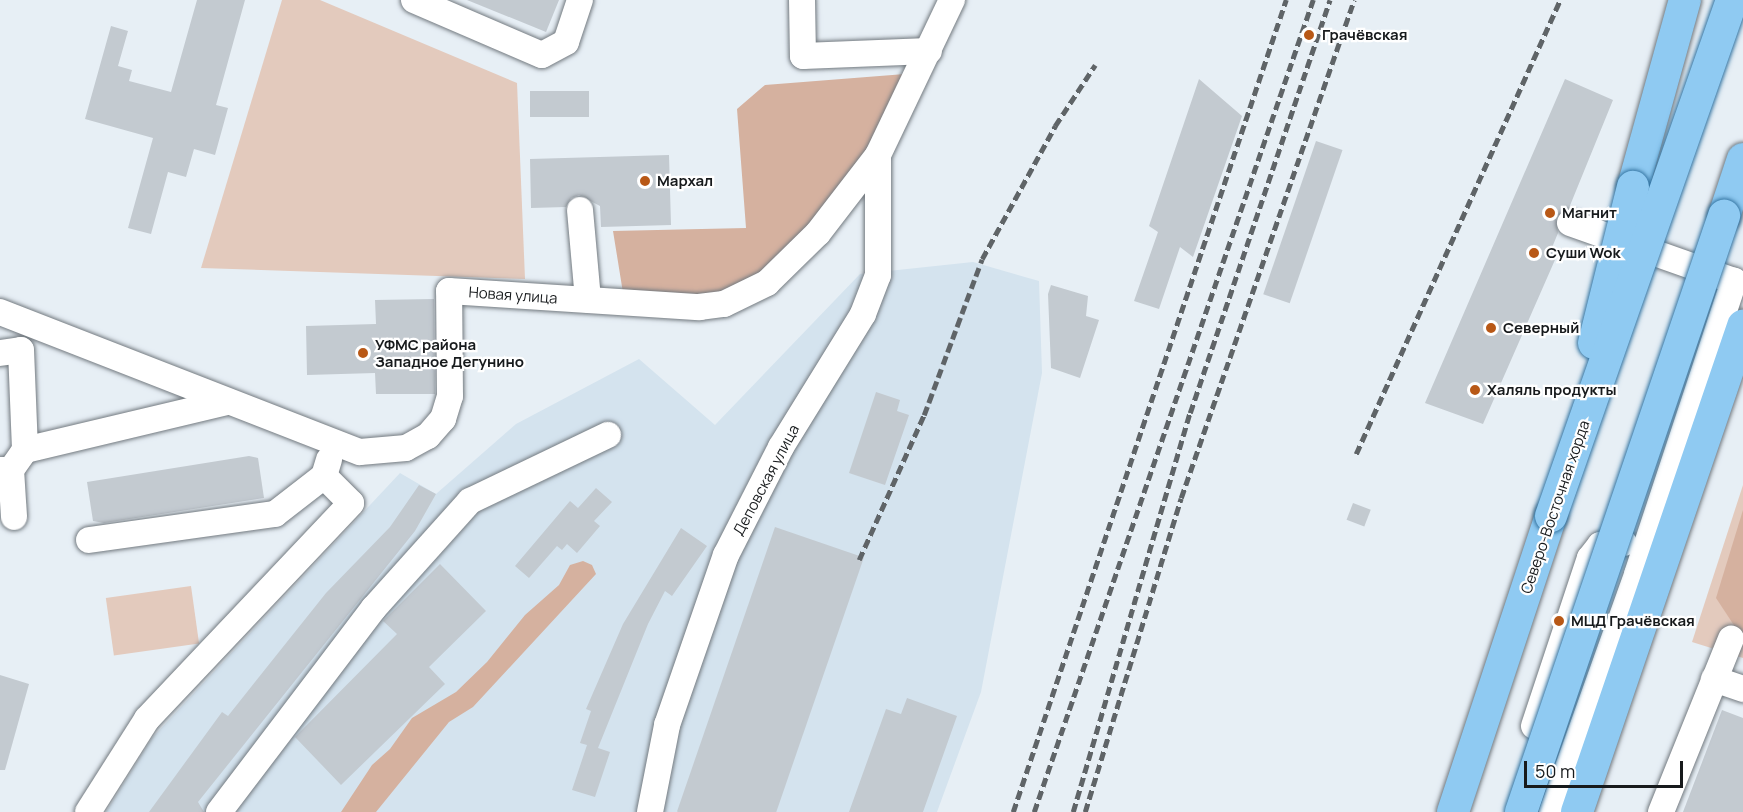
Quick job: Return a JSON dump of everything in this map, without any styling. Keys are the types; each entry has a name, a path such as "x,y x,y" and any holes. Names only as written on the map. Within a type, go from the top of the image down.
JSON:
{"main road":[{"path":"1551,516 1633,187 1685,0"},
{"name":"Северо-Восточная хорда","path":"1453,812 1551,516 1732,0"},
{"path":"1521,812 1743,159"},
{"path":"1576,812 1743,326"}],"street":[{"path":"414,0 542,55 566,42 580,0"},
{"path":"802,0 803,56 929,51"},
{"name":"Новая улица","path":"0,312 26,320 226,402 360,452 406,448 428,436 443,419 450,396 448,291 699,307 724,304 746,296 790,262 818,233 878,155 952,0"},
{"name":"Деповская улица","path":"650,812 667,725 726,555 781,447 863,314 878,275 878,155"},
{"path":"580,210 588,300"},
{"path":"1552,812 1637,573 1734,281 1570,223"},
{"path":"14,518 10,351 26,320"},
{"path":"12,463 226,402"},
{"path":"219,812 374,608 470,501 608,435"},
{"path":"89,540 275,514 324,476 335,443"},
{"path":"88,812 147,719 351,503 324,476"},
{"path":"1505,812 1590,558 1600,544 1617,541 1637,556 1637,573"},
{"path":"1662,812 1731,639"},
{"path":"1714,680 1743,689"}],"shaded area":[{"path":"282,0 320,0 517,83 525,279 201,268"},
{"path":"905,74 858,166 805,239 761,278 722,298 624,299 613,231 746,228 737,109 765,85"},
{"path":"973,262 1039,281 1042,373 981,692 937,812 106,812 152,738 400,473 436,494 516,424 639,359 715,425 860,274"},
{"path":"1743,485 1743,658 1692,642"},
{"path":"1743,510 1743,639 1716,598"},
{"path":"583,561 592,565 596,574 473,707 449,722 376,812 341,812 372,765 390,749 412,718 456,692 487,662 525,615 559,585 570,565"},
{"path":"191,586 199,643 114,655 106,598"}],"building":[{"path":"197,0 245,0 216,105 228,108 215,155 194,149 186,177 168,172 151,234 128,228 153,138 85,119 111,26 128,31 118,66 132,70 129,81 171,92"},
{"path":"467,0 559,0 546,32"},
{"path":"1199,79 1242,116 1193,257 1180,247 1159,309 1134,301 1158,232 1149,226"},
{"path":"1565,79 1613,100 1569,208 1556,217 1558,233 1551,250 1558,253 1483,424 1425,403"},
{"path":"530,91 589,91 589,117 530,117"},
{"path":"1316,141 1342,150 1290,303 1263,294"},
{"path":"669,155 671,225 601,227 600,206 579,195 571,198 566,207 531,208 530,159"},
{"path":"1051,285 1088,296 1086,316 1099,320 1080,378 1051,368 1048,294"},
{"path":"434,299 435,394 376,394 375,373 307,375 306,326 376,324 375,300"},
{"path":"876,392 900,400 897,411 909,415 885,485 849,473"},
{"path":"249,456 258,458 264,498 104,523 93,521 87,482"},
{"path":"419,485 436,494 415,531 198,802 204,812 149,812 222,712 228,716 326,593 390,527"},
{"path":"596,488 612,502 594,521 600,526 577,553 567,544 562,550 557,546 529,578 515,566 570,501 578,508"},
{"path":"1353,503 1371,510 1364,527 1347,520"},
{"path":"775,527 864,558 776,812 677,812"},
{"path":"681,528 707,546 672,596 665,591 648,624 598,748 610,752 595,797 572,790 587,745 580,743 591,711 586,709 623,624"},
{"path":"440,564 486,611 429,667 445,684 341,785 295,737 397,634 383,621"},
{"path":"0,675 29,684 5,770 0,770"},
{"path":"907,698 957,716 923,812 849,812 886,709 901,714"},
{"path":"1722,710 1743,718 1743,812 1683,812"}],"railway":[{"path":"1013,812 1286,0"},
{"path":"1034,812 1313,0"},
{"path":"1073,812 1190,413 1330,0"},
{"path":"1085,812 1181,498 1354,0"},
{"path":"1356,454 1560,0"},
{"path":"859,560 924,415 982,259 1055,126 1095,65"}],"place":[{"name":"Грачёвская","path":"1309,35"},
{"name":"Мархал","path":"645,181"},
{"name":"Магнит","path":"1550,213"},
{"name":"Суши Wok","path":"1534,253"},
{"name":"Северный","path":"1491,328"},
{"name":"УФМС района Западное Дегунино","path":"363,353"},
{"name":"Халяль продукты","path":"1475,390"},
{"name":"МЦД Грачёвская","path":"1559,621"}]}
